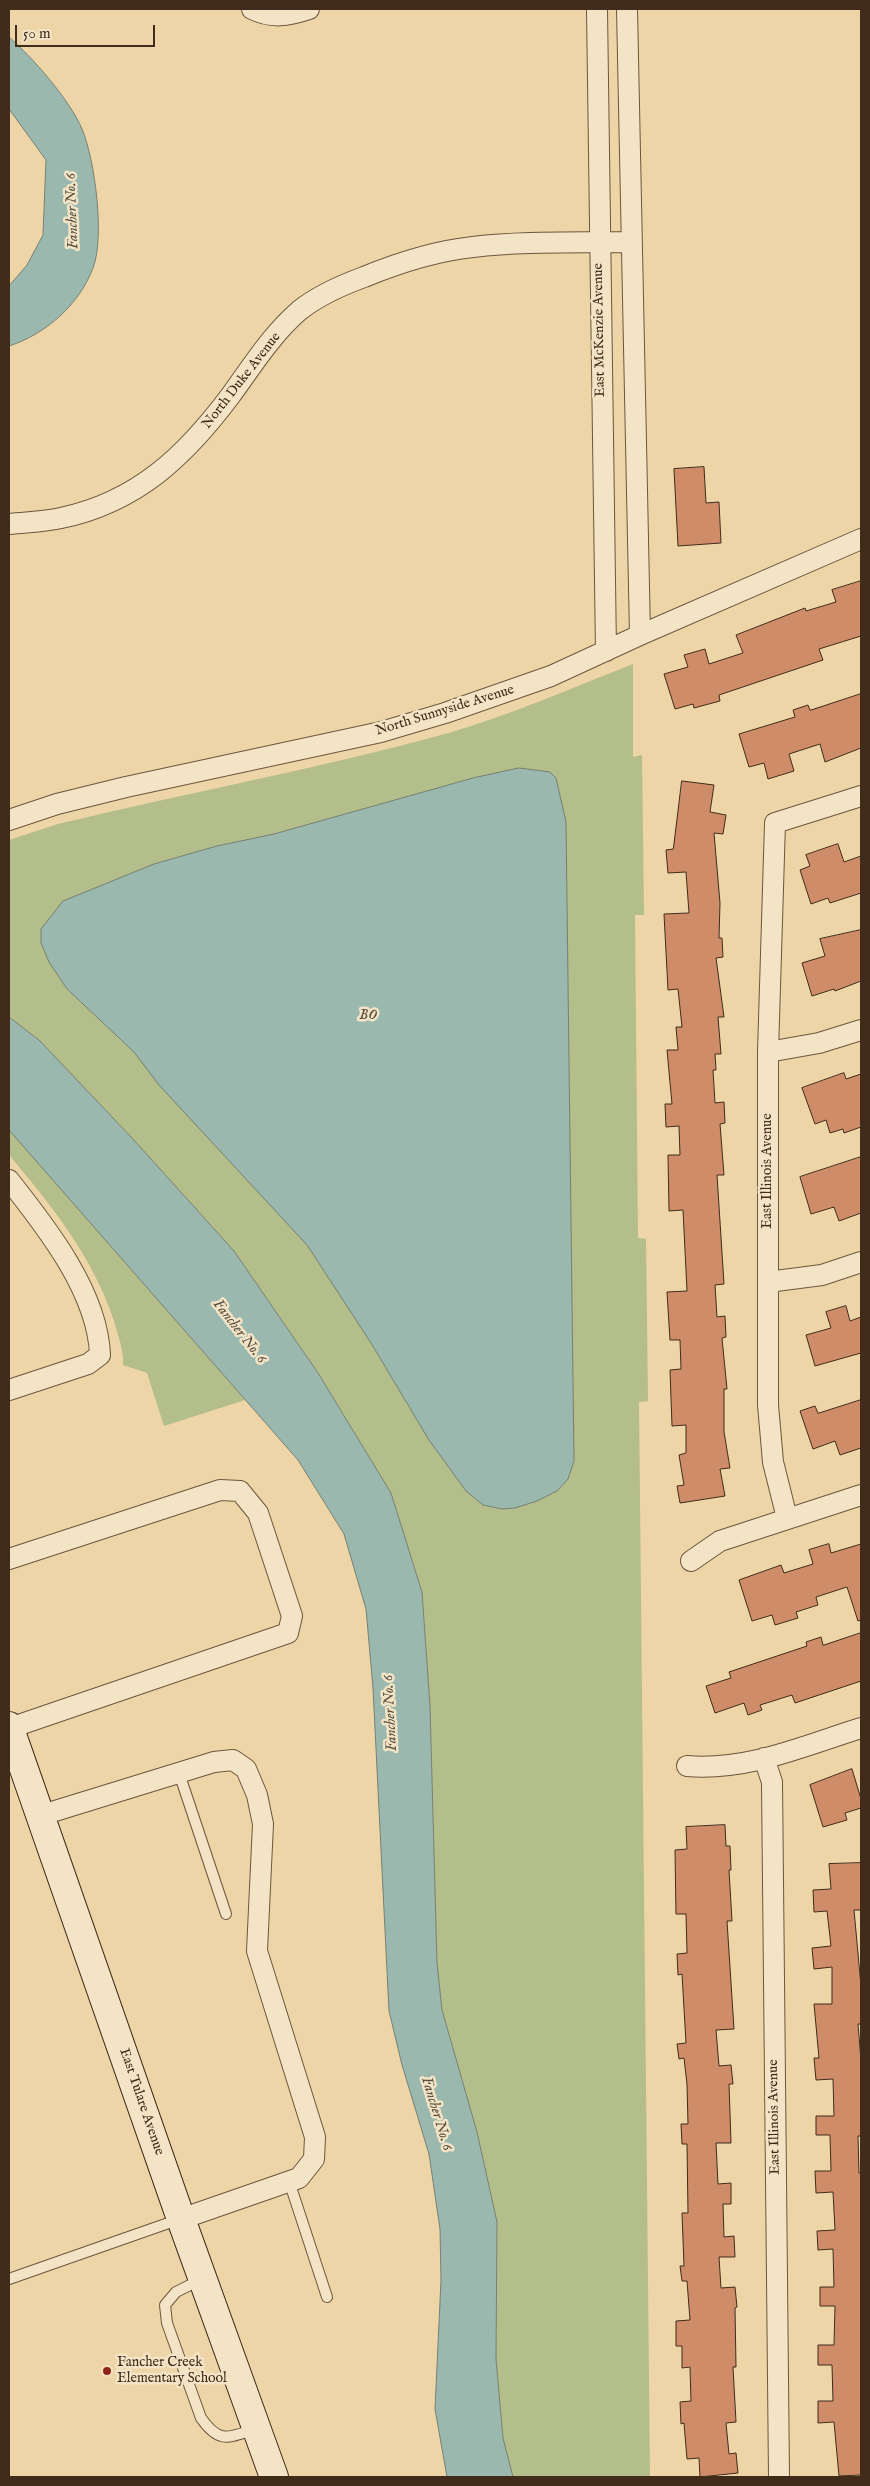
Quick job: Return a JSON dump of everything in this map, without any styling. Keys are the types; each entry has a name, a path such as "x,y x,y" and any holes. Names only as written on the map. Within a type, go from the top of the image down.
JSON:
{"street":[{"path":"252,9 274,16 286,16 309,9"},
{"name":"East McKenzie Avenue","path":"597,9 606,651"},
{"path":"627,9 640,635"},
{"name":"North Duke Avenue","path":"9,524 61,518 102,506 140,488 173,463 207,427 273,338 301,310 341,286 427,256 472,247 534,243 631,242"},
{"name":"North Sunnyside Avenue","path":"9,820 58,804 126,787 381,732 501,695 861,539"},
{"name":"East Illinois Avenue","path":"787,1518 773,1462 770,1424 768,1052 776,823 861,796"},
{"path":"768,1052 819,1043 861,1030"},
{"path":"9,1180 48,1232 68,1263 95,1321 100,1337 100,1355 88,1364 9,1390"},
{"path":"768,1282 822,1275 861,1262"},
{"path":"9,1559 220,1490 240,1491 258,1513 292,1616 288,1633 9,1727"},
{"path":"691,1561 720,1541 861,1495"},
{"name":"East Tulare Avenue","path":"9,1727 15,1759 42,1815 181,2219 274,2477"},
{"path":"687,1766 714,1768 741,1765 861,1728"},
{"name":"East Illinois Avenue","path":"764,1758 772,1782 779,2477"},
{"path":"42,1815 214,1762 233,1760 246,1768 258,1795 263,1824 257,1952 315,2137 314,2159 299,2178 181,2219"}],"lane":[{"path":"179,1773 226,1914"},
{"path":"289,2181 327,2297"},
{"path":"9,2279 181,2219"},
{"path":"203,2279 176,2292 165,2305 167,2323 202,2418 210,2432 225,2438 257,2429"}],"green space":[{"path":"633,664 633,757 642,755 644,915 635,915 638,1238 646,1239 648,1401 639,1402 650,2477 513,2477 503,2438 496,2359 497,2222 477,2132 442,2010 437,1963 430,1706 422,1592 391,1493 318,1373 234,1251 132,1138 39,1040 9,1017 9,840 58,824 397,747 445,734 516,710"},
{"path":"9,1130 20,1140 245,1400 164,1426 147,1373 123,1365 122,1348 114,1321 95,1275 83,1254 56,1213 9,1155"}],"water":[{"name":"Fancher No. 6","path":"9,37 60,92 82,129 91,159 97,198 98,238 97,254 93,268 87,281 70,306 36,334 9,346 9,286 27,265 43,235 46,160 9,109"},
{"name":"BO","path":"519,768 550,772 556,778 566,822 574,1461 568,1479 557,1491 537,1501 515,1508 502,1509 483,1505 466,1491 429,1440 371,1343 307,1245 159,1085 134,1052 67,989 49,962 41,943 41,929 63,901 154,864 217,846 274,834 473,778"},
{"name":"Fancher No. 6","path":"9,1017 39,1040 132,1138 234,1251 318,1373 391,1493 422,1592 430,1706 437,1963 442,2010 477,2132 497,2222 496,2359 503,2438 513,2477 447,2477 435,2409 441,2280 440,2229 429,2154 402,2065 389,2011 373,1688 366,1609 344,1534 298,1460 9,1130"}],"building":[{"path":"704,467 706,503 719,502 721,543 678,546 674,469"},
{"path":"861,581 861,636 819,649 823,660 719,695 720,701 694,708 693,704 675,709 664,674 688,667 684,655 705,649 709,664 743,653 736,635 805,608 806,611 836,602 832,590"},
{"path":"861,694 861,748 825,762 820,744 789,754 794,771 768,779 764,763 749,767 739,734 795,717 793,710 808,705 810,710"},
{"path":"682,781 714,785 710,812 726,815 723,834 714,833 720,903 719,938 722,938 723,957 716,958 724,1017 718,1017 721,1054 715,1054 716,1070 713,1070 715,1103 724,1102 725,1123 720,1124 724,1175 717,1175 724,1284 715,1285 717,1317 725,1316 726,1337 722,1338 727,1389 724,1389 724,1432 730,1468 720,1469 725,1496 680,1503 677,1486 684,1485 679,1455 686,1453 686,1425 672,1426 670,1370 681,1369 680,1340 670,1340 667,1292 687,1291 683,1210 669,1211 668,1155 680,1155 679,1126 666,1127 665,1104 672,1104 667,1050 678,1050 676,1027 682,1027 678,989 668,990 664,914 689,913 686,872 668,873 666,850 673,849"},
{"path":"838,844 844,862 861,856 861,893 830,903 828,898 811,904 800,870 810,866 806,855"},
{"path":"861,930 861,981 835,991 834,989 812,996 802,963 825,956 820,939"},
{"path":"844,1073 846,1079 861,1074 861,1127 844,1133 843,1129 830,1133 826,1120 815,1124 802,1088"},
{"path":"861,1157 861,1213 839,1221 834,1207 811,1214 800,1177"},
{"path":"846,1306 850,1321 861,1317 861,1353 815,1366 806,1335 831,1328 826,1312"},
{"path":"861,1400 861,1448 840,1455 835,1441 813,1449 800,1411 815,1406 818,1413"},
{"path":"829,1544 831,1553 861,1544 861,1620 858,1621 847,1587 816,1597 818,1605 796,1612 798,1618 775,1625 772,1615 752,1621 739,1580 781,1565 784,1573 813,1564 809,1550"},
{"path":"861,1633 861,1681 795,1703 792,1695 760,1705 762,1710 748,1715 744,1703 715,1713 706,1686 731,1678 729,1672 807,1646 806,1642 821,1637 823,1645"},
{"path":"852,1769 861,1799 861,1808 845,1813 847,1820 823,1827 810,1785"},
{"path":"725,1825 726,1846 730,1846 731,1870 729,1870 732,1921 727,1921 734,2029 716,2030 719,2066 731,2065 733,2084 729,2084 731,2143 716,2143 718,2184 731,2183 731,2204 723,2204 724,2237 734,2236 735,2257 719,2257 721,2288 735,2287 737,2307 735,2308 736,2367 733,2367 736,2422 726,2423 729,2454 736,2453 738,2473 700,2477 699,2458 687,2459 684,2423 681,2424 680,2402 691,2401 690,2367 682,2368 682,2346 676,2346 676,2321 690,2320 687,2281 682,2281 680,2266 684,2266 682,2213 688,2213 687,2144 682,2144 681,2124 688,2124 687,2084 684,2058 679,2059 677,2044 686,2043 682,1974 678,1975 677,1954 687,1953 686,1914 676,1914 675,1850 687,1849 686,1827"},
{"path":"861,1863 861,1910 854,1910 861,1986 861,2024 858,2024 861,2060 861,2136 858,2136 859,2173 861,2173 861,2475 839,2476 834,2422 818,2423 818,2401 833,2401 832,2365 818,2365 818,2345 834,2345 835,2306 820,2306 820,2287 834,2287 833,2249 818,2250 817,2231 835,2230 833,2192 816,2193 815,2171 831,2171 830,2135 816,2135 816,2116 834,2116 833,2079 816,2080 814,2058 819,2058 814,2004 832,2004 832,1967 814,1969 812,1948 831,1946 827,1911 814,1912 813,1890 831,1889 829,1864"}],"place":[{"name":"Fancher Creek Elementary School","path":"107,2371"}]}
